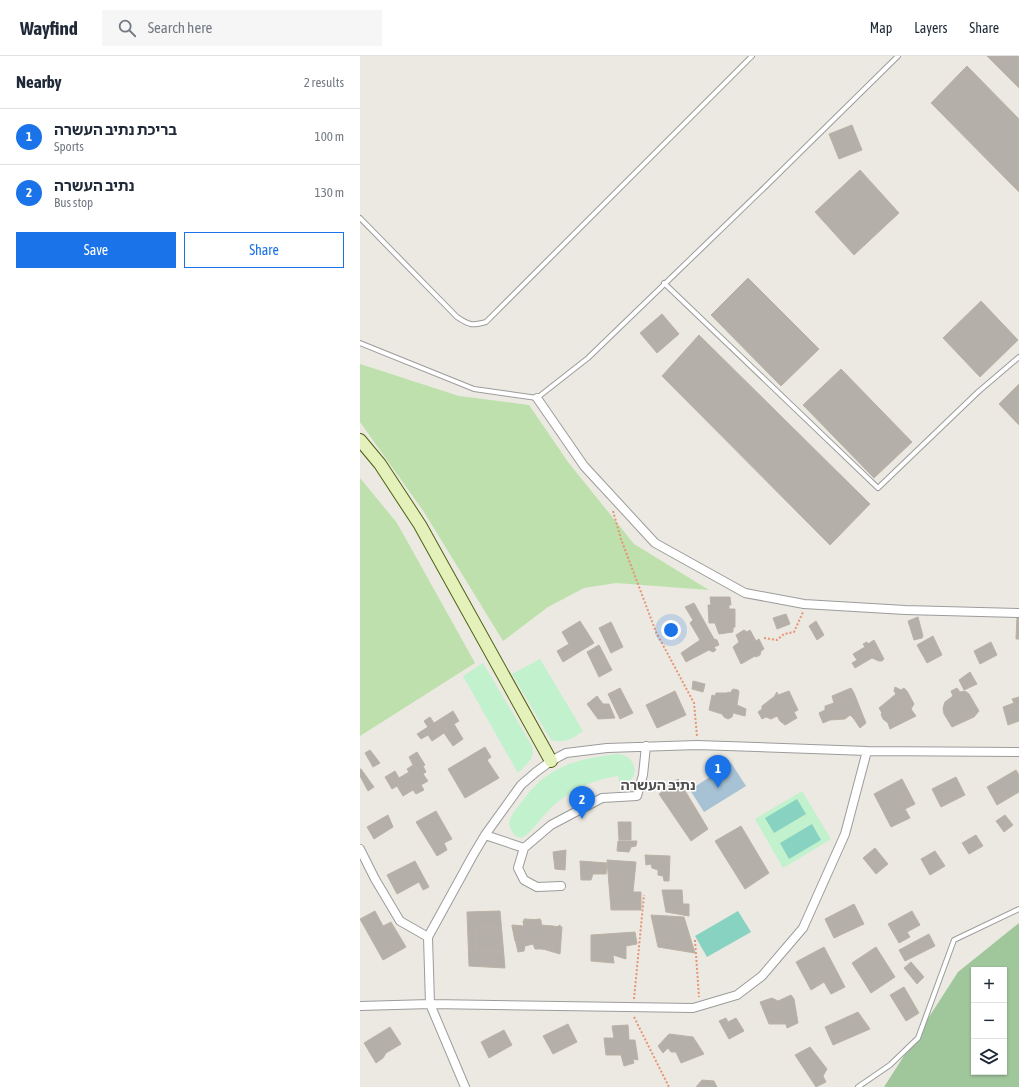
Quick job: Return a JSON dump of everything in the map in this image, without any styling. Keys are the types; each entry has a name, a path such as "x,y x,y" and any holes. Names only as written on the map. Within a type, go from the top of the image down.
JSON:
{"street":[{"path":"537,398 584,466 655,543 744,594 804,604 905,610 1019,613"},
{"path":"360,440 380,464 420,525 551,761"},
{"path":"465,1087 430,1004 428,937 485,835 521,785 551,761 566,753 607,748 697,745 867,751 1019,752"},
{"path":"561,886 537,887 524,880 518,868 524,848 552,824 602,798 637,796 643,774 646,746"},
{"path":"360,1006 430,1004 693,1008 737,995 762,976 803,928 845,834 867,751"},
{"path":"485,835 524,848"},
{"path":"360,850 400,921 428,937"}],"lane":[{"path":"360,218 457,317 465,323 474,325 486,322 752,56"},
{"path":"360,343 474,389 537,398 588,358 898,56"},
{"path":"664,283 878,488 978,392 1019,357"},
{"path":"858,1087 890,1065 918,1038 954,940 1019,909"}],"path":[{"path":"607,491 621,539 656,632 694,703 697,745"},
{"path":"764,638 777,640 784,634 794,632 803,612 804,604"},
{"path":"644,895 632,1008 636,1022 669,1087"},
{"path":"695,940 699,1006"}],"green space":[{"path":"360,364 459,396 529,405 568,462 634,544 709,590 616,583 584,588 548,607 503,641 424,512 360,422"},
{"path":"360,478 397,523 475,663 360,736"},
{"path":"540,659 583,731 568,740 551,740 512,674"},
{"path":"483,663 532,746 533,754 531,758 518,773 463,676"},
{"path":"619,754 625,756 633,764 634,774 627,783 620,786 618,776 609,777 583,786 567,795 553,806 525,836 520,838 514,834 509,824 512,815 531,790 541,780 563,766 603,756"},
{"path":"802,791 831,839 783,868 755,819"},
{"path":"1019,923 1019,1087 884,1087 958,972"}],"shaded area":[{"path":"731,763 746,786 704,812 690,790"},
{"path":"797,799 806,814 774,833 765,818"},
{"path":"812,824 821,840 789,859 780,843"},
{"path":"738,911 751,932 707,957 695,936"}],"building":[{"path":"987,56 1019,56 1019,88"},
{"path":"967,66 1019,119 1019,192 931,103"},
{"path":"852,125 862,150 839,159 829,134"},
{"path":"860,170 899,213 854,255 815,212"},
{"path":"748,278 819,349 781,386 711,315"},
{"path":"981,301 1018,340 980,377 943,338"},
{"path":"662,314 679,334 657,353 640,333"},
{"path":"699,335 870,504 830,545 662,376"},
{"path":"841,369 912,442 874,478 803,405"},
{"path":"1019,384 1019,425 999,404"},
{"path":"710,597 730,597 731,605 729,605 729,609 735,609 735,627 733,628 733,632 719,634 715,623 709,623 708,605 711,605"},
{"path":"694,603 714,639 717,640 719,645 714,647 716,650 713,652 709,650 686,662 681,653 700,640 690,623 693,620 685,607"},
{"path":"786,614 790,624 777,629 773,618"},
{"path":"918,617 923,636 922,638 914,640 908,621"},
{"path":"1017,617 1019,617 1019,639 1016,639"},
{"path":"580,621 594,643 563,662 557,651 569,644 562,632"},
{"path":"816,621 824,635 817,640 809,626"},
{"path":"611,622 623,647 611,653 599,628"},
{"path":"744,630 747,632 750,630 756,641 759,639 764,649 761,651 760,655 755,656 741,664 733,647 739,642 736,635"},
{"path":"933,636 942,655 927,663 917,645"},
{"path":"874,640 884,659 879,661 872,658 855,668 852,663 857,660 853,654 865,647 863,644 867,642 868,644"},
{"path":"991,642 997,655 980,664 974,651"},
{"path":"599,645 612,670 599,677 587,652"},
{"path":"970,672 977,684 964,690 959,680"},
{"path":"693,681 705,684 703,692 692,689"},
{"path":"895,687 901,690 904,688 907,691 914,704 911,709 916,716 890,729 888,723 883,719 879,708 896,694 894,691"},
{"path":"620,688 633,713 620,719 608,694"},
{"path":"851,688 866,723 860,728 850,715 845,719 830,720 823,723 819,713 825,710 825,706 834,703 832,696"},
{"path":"957,688 960,692 965,691 969,694 979,711 974,717 952,727 944,714 943,708 945,702 953,696 951,691"},
{"path":"733,689 738,690 739,692 737,705 746,709 745,716 733,713 732,717 728,719 722,714 709,710 712,695 715,696 716,693 730,693"},
{"path":"675,691 686,715 657,728 646,705"},
{"path":"789,691 798,710 794,712 797,718 785,725 777,716 771,719 766,717 762,719 758,712 762,709 762,706 775,696 777,692 778,695"},
{"path":"597,696 603,704 609,704 615,718 598,719 587,704"},
{"path":"1019,697 1019,721 1008,725 1003,707 1014,703 1012,699"},
{"path":"453,711 459,721 454,724 463,739 453,746 444,733 432,741 428,735 421,739 417,734 428,727 424,721 430,717 434,723"},
{"path":"485,747 491,757 487,760 499,778 465,798 448,769"},
{"path":"370,750 380,763 373,767 365,753"},
{"path":"417,752 425,765 423,766 426,772 423,774 428,781 421,785 424,790 416,794 413,790 403,796 397,786 392,789 385,777 395,771 399,778 409,772 407,769 413,765 409,757"},
{"path":"360,769 374,787 368,791 360,776"},
{"path":"1016,770 1019,775 1019,792 997,805 987,787"},
{"path":"956,777 965,795 941,807 932,789"},
{"path":"678,779 708,829 691,841 659,794"},
{"path":"902,779 915,804 905,809 910,818 891,827 874,794"},
{"path":"436,811 452,839 444,843 447,850 437,856 416,822"},
{"path":"388,815 393,827 374,839 367,827"},
{"path":"1005,815 1013,825 1004,832 996,821"},
{"path":"618,822 631,822 631,840 619,840"},
{"path":"741,826 769,873 745,889 715,841"},
{"path":"976,835 983,846 969,854 962,843"},
{"path":"618,841 637,841 636,846 631,847 629,852 617,851"},
{"path":"875,848 888,864 876,874 863,858"},
{"path":"566,850 565,870 555,869 553,852"},
{"path":"935,851 945,866 930,875 921,859"},
{"path":"645,855 670,856 669,881 664,881 663,876 658,875 658,870 652,868 651,864 646,865"},
{"path":"607,860 636,862 633,892 641,892 641,910 611,910"},
{"path":"415,861 429,887 423,890 419,882 397,894 387,875"},
{"path":"580,861 607,863 606,874 593,874 591,880 581,880"},
{"path":"662,890 682,890 683,904 689,904 689,916 666,912"},
{"path":"854,904 864,924 834,938 825,919"},
{"path":"375,911 383,926 391,922 406,947 383,960 360,919"},
{"path":"500,911 505,968 469,966 467,912"},
{"path":"912,911 920,925 907,932 910,937 899,943 888,924"},
{"path":"651,915 684,917 695,953 658,947"},
{"path":"524,919 541,920 541,925 562,927 560,954 536,947 532,943 515,941 512,925 524,926"},
{"path":"540,919 542,926 553,926 555,928 560,925 561,930 553,941 554,949 535,949 533,944 525,946 524,951 518,952 512,926 524,927 523,921"},
{"path":"477,928 501,928 501,952 477,952"},
{"path":"635,932 637,944 626,946 626,959 613,955 614,963 591,961 591,935"},
{"path":"929,934 935,946 905,961 899,950"},
{"path":"824,947 845,987 831,994 824,982 811,990 796,962"},
{"path":"876,947 895,977 871,993 852,963"},
{"path":"911,962 924,977 917,984 904,968"},
{"path":"904,987 919,1013 906,1021 890,995"},
{"path":"791,995 794,999 798,1023 787,1028 786,1024 769,1024 760,1002 772,998 778,1001"},
{"path":"858,1012 870,1029 833,1045 825,1027"},
{"path":"726,1018 728,1022 736,1018 744,1031 729,1039 719,1021"},
{"path":"568,1024 577,1042 553,1054 543,1036"},
{"path":"628,1025 629,1040 635,1040 638,1060 633,1059 634,1063 624,1066 621,1055 606,1055 604,1038 614,1038 612,1026"},
{"path":"390,1027 401,1044 386,1053 383,1058 376,1063 364,1043"},
{"path":"504,1030 512,1045 489,1058 481,1042"},
{"path":"669,1034 693,1037 704,1054 681,1063 676,1052 671,1052 668,1048 663,1053 658,1046"},
{"path":"810,1047 827,1069 823,1076 826,1082 816,1087 795,1055"},
{"path":"702,1080 714,1081 717,1087 696,1087"}],"place":[{"name":"בריכת נתיב העשרה","path":"718,788"},
{"name":"נתיב העשרה","path":"582,819"}],"district":[{"name":"נתיב העשרה","path":"658,785"}]}
